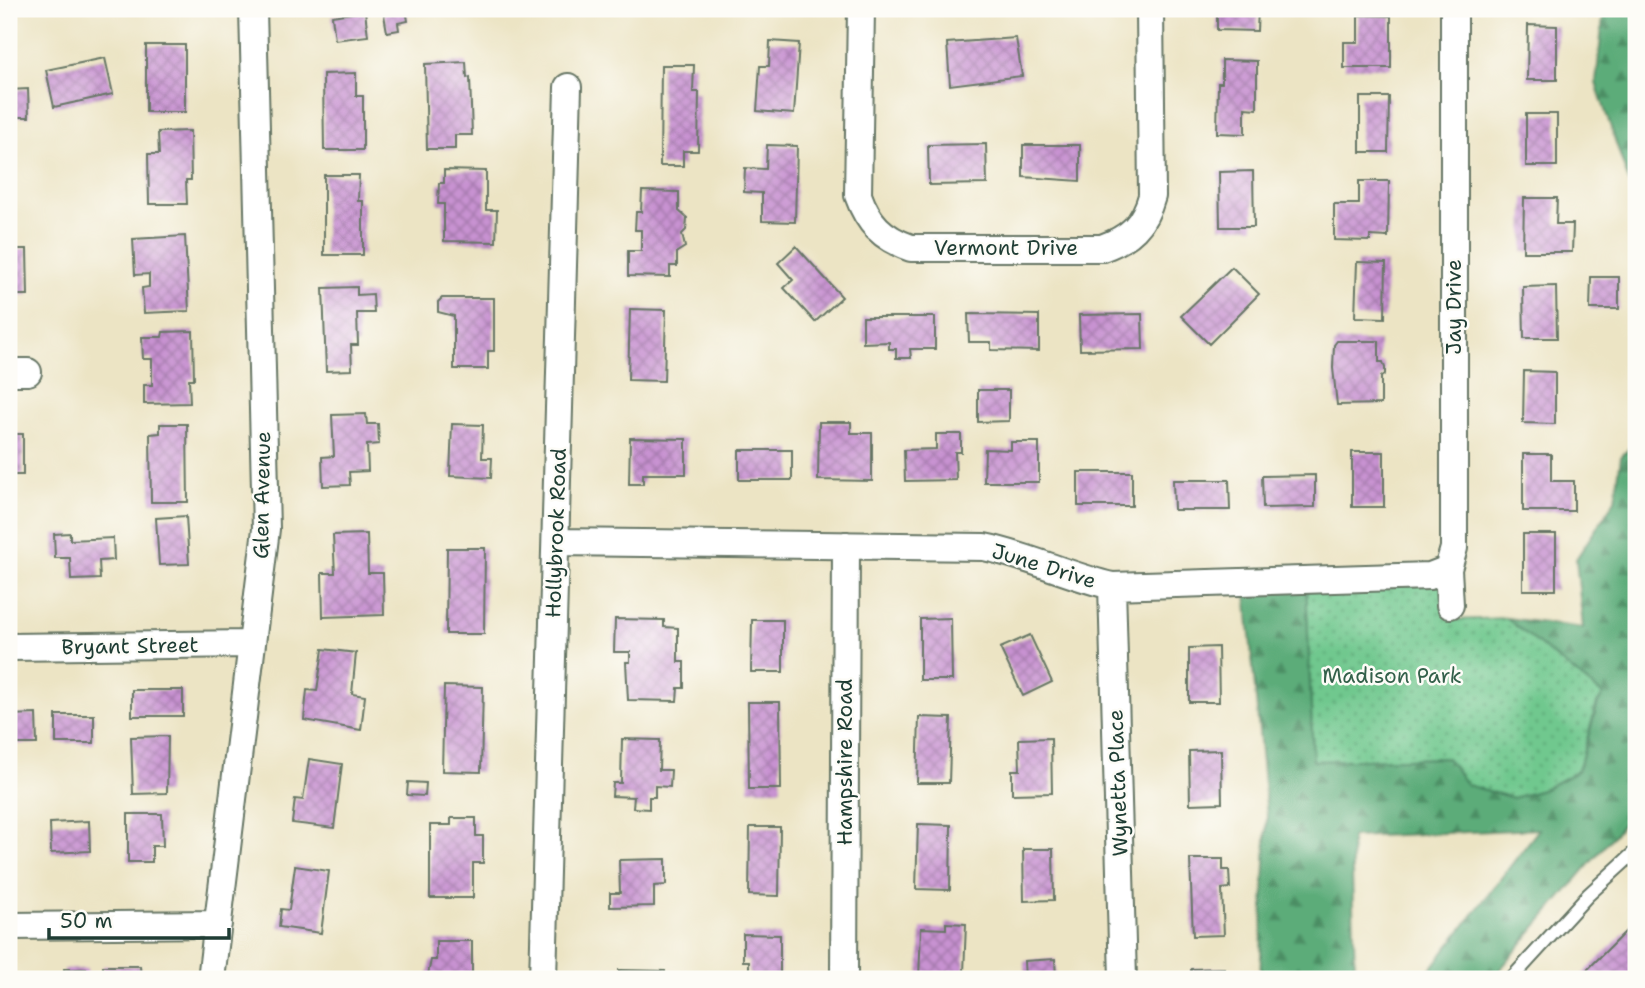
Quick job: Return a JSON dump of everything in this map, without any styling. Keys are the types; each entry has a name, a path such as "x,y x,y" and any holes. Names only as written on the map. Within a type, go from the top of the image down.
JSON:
{"street":[{"name":"Glen Avenue","path":"211,979 266,529 253,9"},
{"name":"Vermont Drive","path":"861,9 858,195 864,214 875,228 892,241 911,247 1088,248 1102,248 1121,241 1136,230 1147,213 1152,196 1150,9"},
{"name":"Jay Drive","path":"1450,605 1448,569 1454,548 1454,9"},
{"name":"Hollybrook Road","path":"542,979 568,87"},
{"name":"June Drive","path":"555,542 984,547 1020,554 1086,580 1112,586 1430,576 1448,569"},
{"name":"Hampshire Road","path":"844,979 846,545"},
{"name":"Wynetta Place","path":"1112,586 1123,979"},
{"name":"Bryant Street","path":"9,647 251,644"},
{"path":"9,926 218,924"}],"lane":[{"path":"1511,979 1588,895 1636,851"}],"green space":[{"path":"1604,9 1636,9 1636,203 1596,83"},
{"path":"1636,441 1636,772 1631,777 1636,783 1636,809 1492,979 1423,979 1539,829 1351,837 1355,973 1365,979 1260,979 1267,816 1245,582 1306,580 1313,761 1447,758 1467,785 1513,798 1542,790 1578,771 1598,703 1603,695 1506,618 1583,628 1576,559 1615,500 1621,457"},
{"name":"Madison Park","path":"1448,569 1452,620 1506,618 1604,695 1597,703 1578,771 1542,790 1513,798 1467,785 1447,758 1313,761 1306,580"}],"building":[{"path":"383,9 406,9 408,21 398,23 399,30 387,32"},
{"path":"1217,9 1258,9 1257,31 1217,30"},
{"path":"365,11 368,36 335,40 332,16"},
{"path":"1358,15 1391,16 1391,68 1344,68 1344,42 1358,42"},
{"path":"1528,25 1557,26 1557,80 1527,80"},
{"path":"1016,38 1022,76 950,85 947,43"},
{"path":"770,41 799,43 794,114 757,111 760,66 769,66"},
{"path":"146,45 185,45 185,112 146,112"},
{"path":"105,58 113,94 54,107 46,70"},
{"path":"1222,60 1257,61 1257,109 1245,108 1245,134 1217,133 1218,83 1222,83"},
{"path":"466,62 467,78 470,77 472,135 455,135 455,149 427,149 425,64"},
{"path":"661,65 694,65 693,92 699,92 698,151 683,151 683,166 660,166"},
{"path":"356,73 356,96 363,96 363,150 324,150 323,74"},
{"path":"28,89 29,117 9,117 9,90"},
{"path":"1360,97 1389,97 1388,152 1360,152"},
{"path":"1526,114 1557,114 1557,166 1526,166"},
{"path":"190,131 191,180 186,180 187,204 149,204 148,154 159,154 158,132"},
{"path":"986,144 987,184 929,185 928,145"},
{"path":"767,145 797,146 795,222 762,221 762,193 744,192 745,168 766,169"},
{"path":"1023,145 1080,145 1080,181 1023,177"},
{"path":"444,170 486,171 486,210 497,210 496,242 444,241 444,204 438,204 439,183 444,183"},
{"path":"1253,171 1254,227 1220,227 1219,172"},
{"path":"324,175 359,175 358,201 363,201 363,255 324,255"},
{"path":"1359,181 1389,181 1388,237 1370,236 1370,241 1334,240 1334,204 1359,204"},
{"path":"642,191 679,192 679,211 687,218 686,230 682,234 685,247 677,252 677,266 670,266 670,277 628,276 628,251 641,251 641,230 635,230 636,212 641,212"},
{"path":"1524,198 1557,198 1556,224 1573,224 1572,252 1523,252"},
{"path":"185,236 189,311 144,313 142,288 149,287 149,274 135,275 133,239"},
{"path":"796,246 842,297 815,322 784,288 793,280 778,263"},
{"path":"9,249 27,249 28,295 9,295"},
{"path":"1357,262 1386,263 1385,318 1355,317"},
{"path":"1232,267 1259,294 1209,344 1181,316"},
{"path":"1591,277 1619,277 1619,309 1590,309"},
{"path":"1556,286 1557,338 1524,338 1523,287"},
{"path":"357,287 357,295 373,294 374,313 357,313 358,345 351,345 352,370 326,371 323,288"},
{"path":"442,298 494,298 494,351 488,351 488,369 454,369 454,316 438,312 438,302"},
{"path":"630,309 666,310 664,381 628,380"},
{"path":"968,314 1039,315 1039,351 991,350 991,342 969,342"},
{"path":"1142,314 1143,349 1080,350 1079,315"},
{"path":"863,317 935,317 935,349 910,349 911,358 896,358 896,349 889,349 889,342 863,343"},
{"path":"193,331 194,379 189,379 190,403 144,404 144,385 152,385 152,359 143,359 142,337 162,337 163,332"},
{"path":"1337,341 1379,341 1379,362 1383,362 1385,368 1385,374 1381,377 1381,404 1337,405 1333,368 1334,345"},
{"path":"1524,371 1555,372 1555,424 1523,423"},
{"path":"978,390 1009,390 1009,421 978,422"},
{"path":"366,414 367,424 378,424 379,444 367,445 368,471 349,472 350,485 323,486 322,457 334,456 332,415"},
{"path":"819,422 851,422 851,433 872,433 872,481 818,480"},
{"path":"160,424 187,424 188,502 151,502 150,434 160,433"},
{"path":"452,424 483,425 482,458 492,458 491,478 450,476"},
{"path":"9,434 23,434 23,475 9,475"},
{"path":"936,434 961,434 961,452 955,452 956,480 905,481 904,450 936,449"},
{"path":"630,438 686,439 686,474 643,474 643,484 629,484"},
{"path":"1011,442 1039,442 1039,482 984,482 985,449 1011,450"},
{"path":"739,450 792,450 792,480 739,480"},
{"path":"1352,452 1384,452 1384,507 1352,507"},
{"path":"1523,454 1551,454 1551,481 1574,481 1574,511 1523,511"},
{"path":"1078,472 1132,472 1132,506 1078,506"},
{"path":"1315,475 1315,507 1263,508 1262,476"},
{"path":"1173,480 1229,480 1230,510 1174,510"},
{"path":"186,516 189,564 159,565 156,518"},
{"path":"70,533 70,540 113,538 114,560 99,561 100,579 71,580 70,558 55,558 54,534"},
{"path":"367,534 368,573 383,573 384,615 323,617 322,573 335,573 333,535"},
{"path":"1523,534 1556,534 1556,590 1523,590"},
{"path":"447,548 485,548 484,634 446,634"},
{"path":"951,618 952,680 920,680 920,619"},
{"path":"615,619 664,620 664,627 678,628 678,662 684,662 684,688 678,688 677,701 628,700 626,662 630,662 630,652 614,652"},
{"path":"752,620 783,620 783,672 751,672"},
{"path":"1030,635 1052,682 1023,696 1000,648"},
{"path":"1218,647 1219,702 1189,702 1189,648"},
{"path":"323,649 356,653 352,694 365,696 361,730 304,720 307,690 317,691"},
{"path":"444,686 483,687 481,772 442,771"},
{"path":"132,690 183,690 183,716 132,716"},
{"path":"748,702 780,702 781,789 749,789"},
{"path":"36,714 37,744 9,744 9,715"},
{"path":"56,715 94,715 94,743 56,743"},
{"path":"919,717 951,718 949,783 917,783"},
{"path":"168,736 167,793 133,794 131,737"},
{"path":"1051,738 1052,793 1012,794 1012,770 1020,770 1019,739"},
{"path":"622,739 660,740 659,770 671,770 670,787 655,786 655,797 649,797 649,809 633,808 634,797 612,796 613,783 621,783"},
{"path":"1221,750 1222,803 1190,804 1189,751"},
{"path":"309,759 342,764 334,828 292,823 295,799 303,800"},
{"path":"408,782 426,783 425,796 407,795"},
{"path":"128,814 162,814 163,846 152,846 152,862 128,862"},
{"path":"451,818 476,818 476,836 483,836 483,863 473,863 473,898 430,898 430,825 451,825"},
{"path":"89,821 90,851 51,853 50,823"},
{"path":"918,824 951,825 950,890 916,889"},
{"path":"750,827 780,827 779,896 749,895"},
{"path":"1023,849 1053,849 1054,900 1024,901"},
{"path":"666,859 666,885 654,886 654,906 610,907 610,893 620,893 619,860"},
{"path":"1190,859 1223,859 1223,870 1229,870 1230,888 1222,889 1224,935 1193,936"},
{"path":"295,866 329,871 321,933 279,927 281,909 289,910"},
{"path":"1636,921 1636,979 1578,979"},
{"path":"946,923 966,924 964,973 947,972 947,979 919,979 921,928 946,929"},
{"path":"743,934 780,935 780,979 749,979 749,961 743,961"},
{"path":"436,941 472,941 472,979 427,979 431,960 436,960"},
{"path":"1055,959 1056,979 1025,979 1024,961"},
{"path":"103,966 140,966 141,979 64,979 64,969 87,969 87,973 103,973"},
{"path":"1224,968 1224,979 1191,979 1191,969"},
{"path":"619,970 665,971 665,979 619,979"}]}
